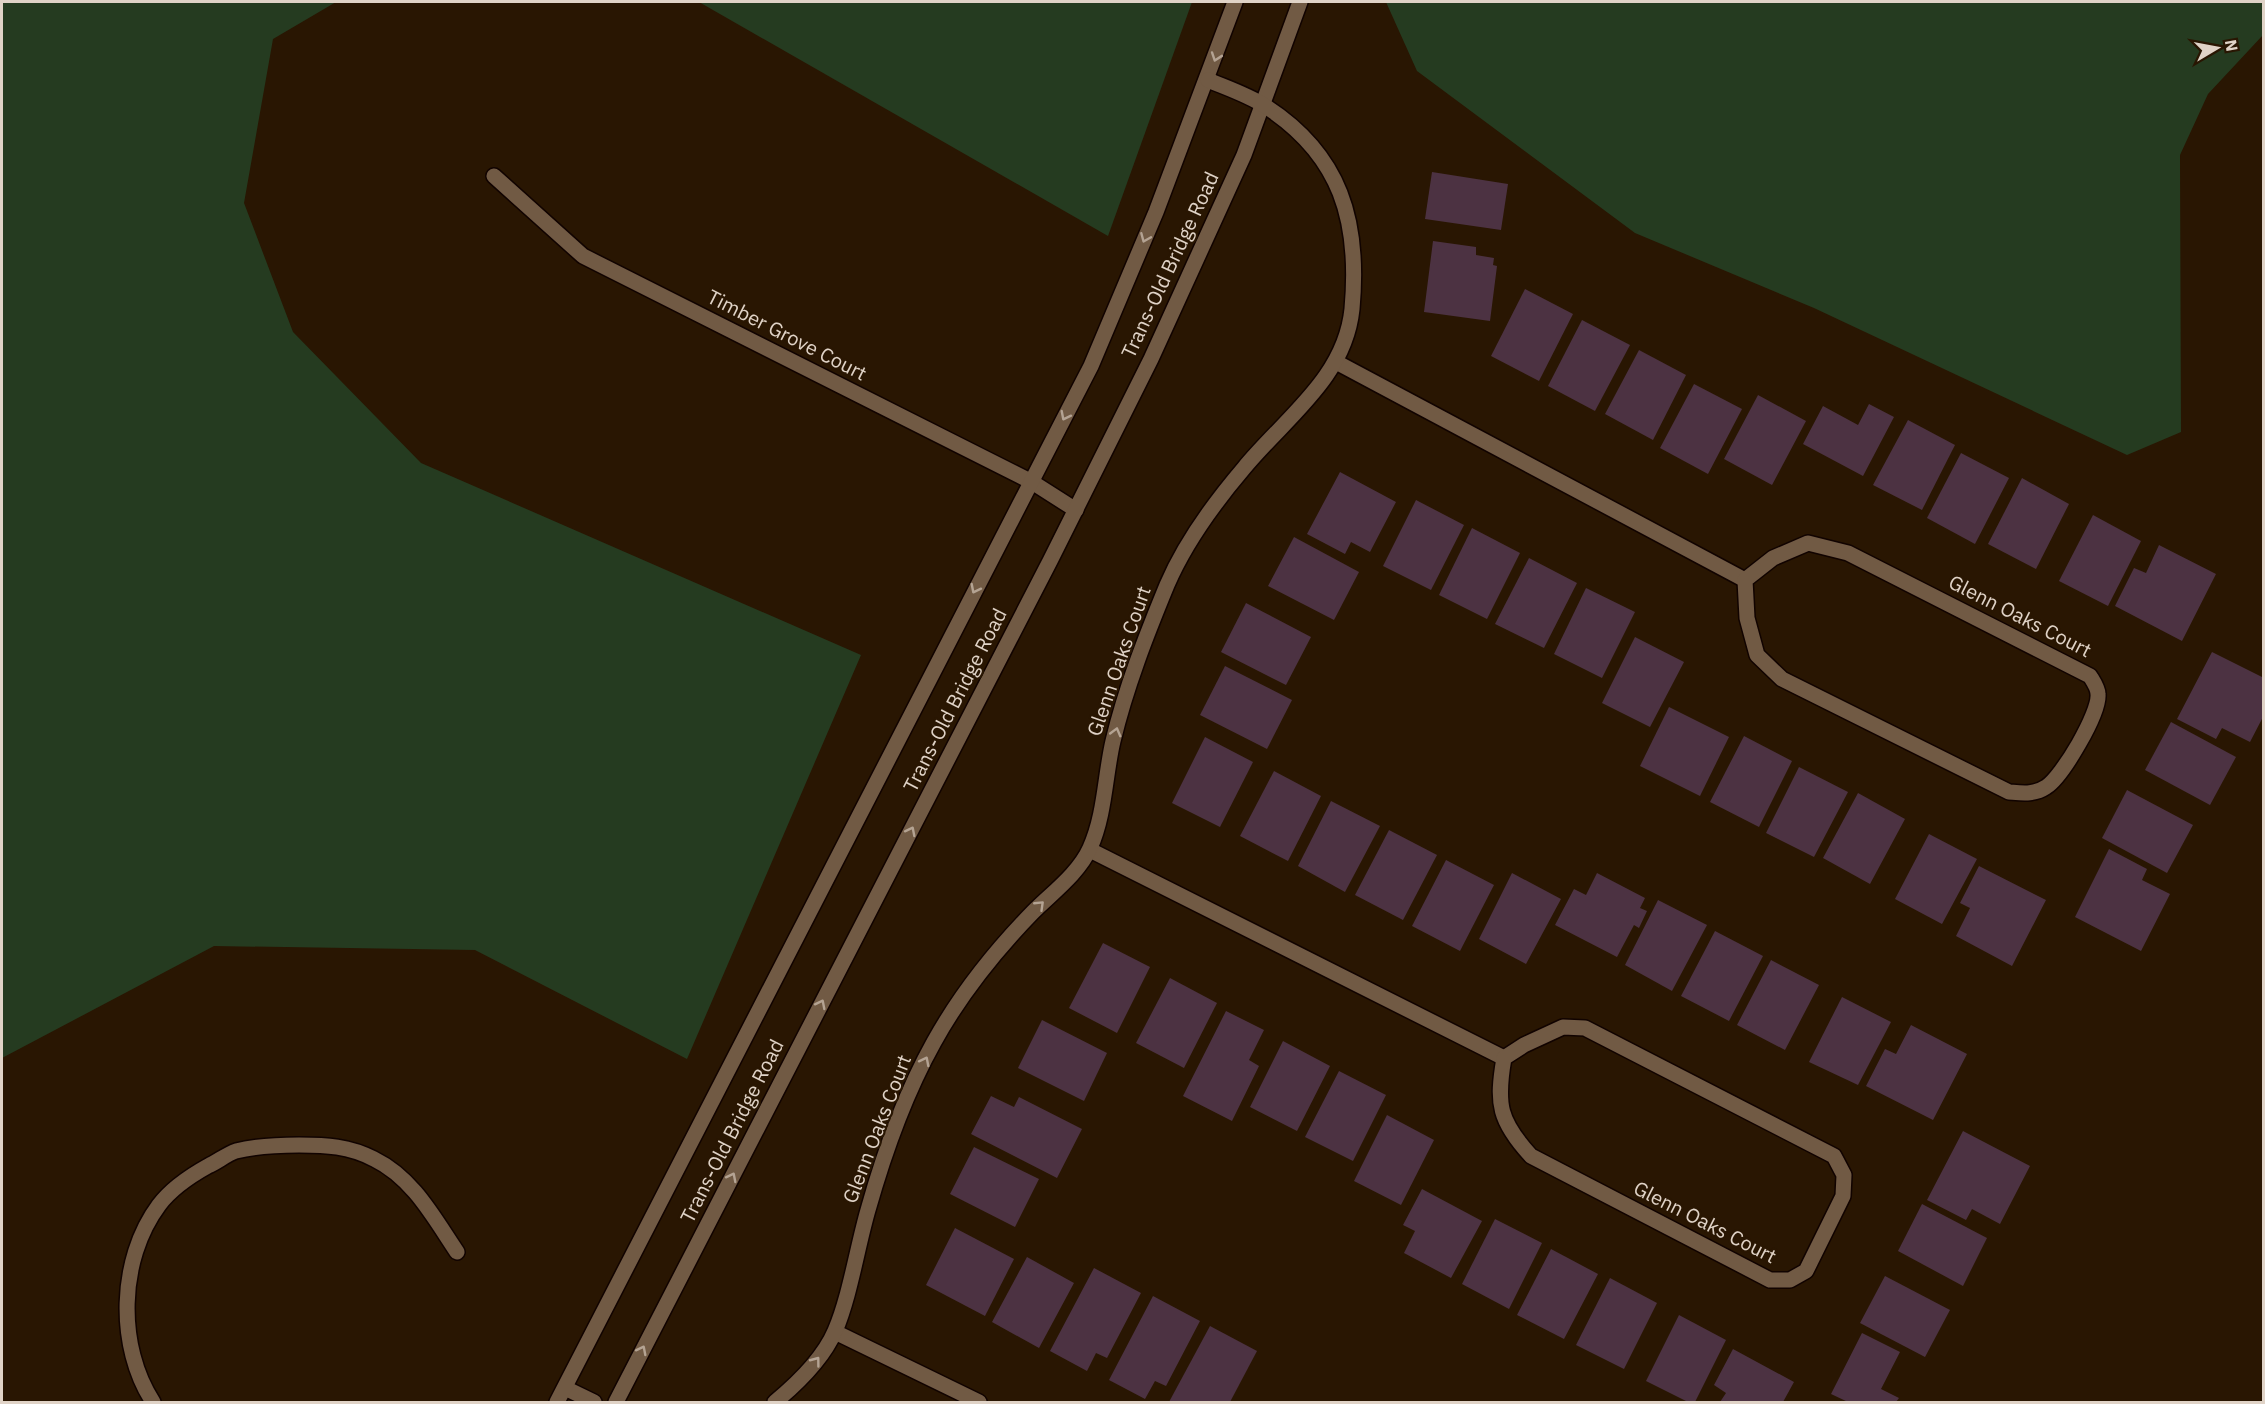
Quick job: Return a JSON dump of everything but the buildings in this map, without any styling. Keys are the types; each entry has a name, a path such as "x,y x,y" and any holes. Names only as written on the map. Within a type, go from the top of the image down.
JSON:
{"street":[{"name":"Trans-Old Bridge Road","path":"557,1402 995,548 1032,482 1091,366 1156,212 1208,80 1235,2"},
{"name":"Trans-Old Bridge Road","path":"616,1402 1076,510 1161,338 1244,155 1300,2"},
{"name":"Glenn Oaks Court","path":"775,1402 815,1364 835,1332 869,1205 913,1083 933,1044 955,1006 994,956 1062,884 1090,850 1100,816 1114,739 1129,684 1171,574 1208,515 1243,469 1308,401 1336,362 1352,312 1353,266 1350,225 1339,186 1322,157 1302,133 1263,104 1208,80"},
{"name":"Timber Grove Court","path":"494,176 583,256 1032,482 1076,510"},
{"path":"1336,362 1745,580"},
{"name":"Glenn Oaks Court","path":"1808,543 1848,553 2090,676 2098,693 2096,710 2061,772 2045,787 2028,794 2009,792 1782,679 1757,655 1747,618 1745,580 1773,558 1808,543"},
{"path":"1090,850 1504,1058"},
{"name":"Glenn Oaks Court","path":"1563,1027 1585,1028 1834,1156 1844,1174 1843,1196 1806,1271 1790,1280 1770,1280 1531,1156 1509,1132 1502,1111 1499,1084 1504,1058 1524,1045 1563,1027"},
{"path":"153,1402 141,1384 127,1331 126,1290 140,1242 159,1205 187,1178 235,1152 282,1145 336,1145 375,1159 415,1189 457,1252"},
{"path":"835,1332 979,1402"},
{"path":"565,1388 594,1402"}],"green space":[{"path":"2,2 336,2 273,39 244,203 293,332 421,463 861,655 687,1059 475,950 214,946 2,1058"},
{"path":"699,2 1192,2 1108,236"},
{"path":"1386,2 2263,2 2263,35 2208,94 2180,155 2181,432 2127,455 1814,308 1635,233 1417,71"}]}
